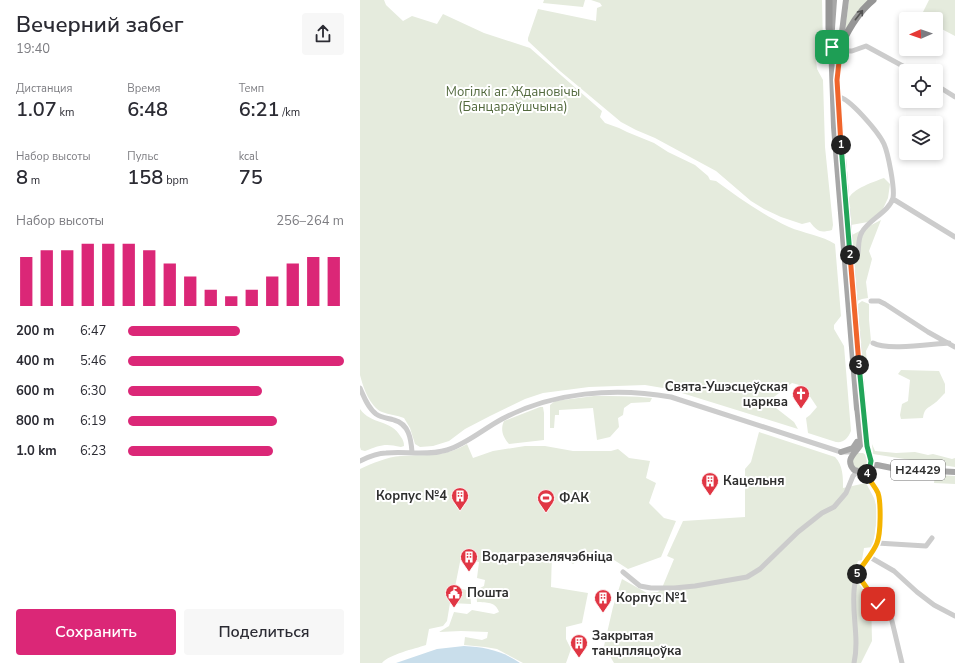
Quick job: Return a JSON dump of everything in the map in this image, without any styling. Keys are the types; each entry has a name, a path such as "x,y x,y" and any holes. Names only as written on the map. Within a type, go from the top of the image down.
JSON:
{"highway":[{"path":"829,0 829,28 831,44"},
{"path":"841,48 851,25 862,10 873,0"}],"main road":[{"path":"834,0 831,44 834,126 858,437 857,444 853,448 841,452"},
{"path":"846,0 837,72 860,374 867,446 870,457 862,472 850,460 861,444 856,406"},
{"path":"831,44 835,47 841,48"},
{"name":"Н24429","path":"855,451 865,452 881,465 897,469 955,472"},
{"name":"Н24429","path":"862,472 881,465"}],"street":[{"path":"841,48 852,51 866,46 899,64"},
{"path":"943,89 955,97"},
{"path":"838,97 846,99 867,121 884,144 890,163 893,199 860,234 858,253 850,257"},
{"path":"893,199 955,237"},
{"path":"870,301 878,301 885,304 928,332 955,347"},
{"path":"873,343 888,347 949,343"},
{"path":"360,388 370,408 376,414 404,425 410,438 412,452"},
{"name":"Н24429","path":"360,461 370,456 386,452 429,453 449,450 501,419 545,401 593,394 623,393 657,395 686,401 797,439 841,452 855,451"},
{"name":"Н24429","path":"841,452 850,460"},
{"path":"623,572 640,586 651,588 695,586 747,577 760,569 798,532 822,513 834,507 862,472 876,487 880,499 879,535 873,550 856,575 854,590 856,640 854,663"},
{"path":"877,543 926,546 932,538"},
{"path":"868,556 894,571 934,605 955,616"},
{"path":"856,575 877,602 887,610 891,617 902,663"}],"green space":[{"name":"Могілкі аг. Ждановічы (Банцараўшчына)","path":"360,0 384,0 386,5 403,21 412,16 437,24 443,14 484,33 530,48 602,111 600,117 605,123 654,143 668,152 695,165 708,176 710,180 716,181 751,206 779,222 835,244 841,316 834,325 834,329 844,346 851,431 847,438 841,442 836,442 808,433 806,418 817,407 803,386 792,383 770,400 776,408 794,422 798,429 669,389 645,385 589,387 543,393 525,399 490,416 465,429 449,441 433,446 420,447 415,444 410,428 404,418 382,412 374,406 365,391 360,375"},
{"path":"544,0 585,0 583,7 543,3"},
{"path":"591,0 822,0 823,48 821,55 816,60 817,69 823,80 825,147 833,225 832,230 820,231 810,222 802,224 764,209 751,201 716,171 655,138 621,122 560,71 528,41 538,9 596,21 597,8 602,6 600,3"},
{"path":"849,0 869,0 845,31"},
{"path":"929,0 955,0 955,36 943,30 943,12 923,12"},
{"path":"884,178 890,184 888,198 882,211 868,222 851,225 849,199 851,195 864,186"},
{"path":"881,220 869,251 872,259 866,282 868,298 857,301 852,235"},
{"path":"862,301 869,304 871,341 866,351 867,364 861,364 858,304"},
{"path":"901,370 939,371 945,384 945,393 926,410 923,418 901,419 900,415 902,404 908,401 910,380 898,374"},
{"path":"594,396 630,396 652,398 650,402 631,403 624,408 623,415 618,418 619,427 610,437 597,440 593,408 559,410 559,415 555,415 554,428 550,428 550,405 555,401"},
{"path":"543,407 544,413 544,440 509,444 503,433 502,427 504,421"},
{"path":"360,409 370,418 387,424 397,431 403,440 404,446 383,445 365,451 361,450"},
{"path":"759,432 835,457 841,467 843,475 843,488 866,483 874,498 878,511 873,547 864,548 862,560 858,561 853,575 871,600 872,641 861,663 614,663 604,646 613,607 622,579 647,593 658,592 662,588 674,559 667,556 683,521 745,517 745,469 751,462"},
{"path":"467,444 473,458 493,451 525,446 545,446 573,451 611,451 618,449 629,458 650,461 646,478 656,483 649,503 664,518 676,521 661,557 628,569 597,549 573,564 552,551 551,587 588,593 582,623 566,627 566,639 571,649 566,663 523,663 497,649 464,645 465,637 482,640 487,638 488,632 439,632 449,626 454,612 467,614 472,610 494,614 499,612 493,604 477,602 476,590 484,586 485,580 477,578 479,562 461,557 455,587 470,591 471,604 450,603 447,621 443,626 429,629 426,645 396,654 382,663 360,663 360,469 401,456 450,452"},
{"path":"872,444 875,451 896,453 915,452 928,455 933,454 952,459 955,458 955,467 873,454"},
{"path":"858,453 863,453 867,456 869,462 863,470 854,468 852,458"},
{"path":"935,475 955,476 955,484 934,483"}],"water":[{"path":"464,646 494,650 507,655 520,663 396,663 437,649"}],"place":[{"name":"Свята-Ушэсцеўская царква","path":"801,409"},
{"name":"Кацельня","path":"710,496"},
{"name":"Корпус №4","path":"460,511"},
{"name":"ФАК","path":"546,513"},
{"name":"Водагразелячэбніца","path":"469,572"},
{"name":"Пошта","path":"454,608"},
{"name":"Корпус №1","path":"603,613"},
{"name":"Закрытая танцпляцоўка","path":"579,658"}],"route":[{"path":"832,47 841,44 837,72 838,97 867,446 871,459 867,472 868,476 876,487 880,499 879,535 877,543 856,575 878,604"}]}
